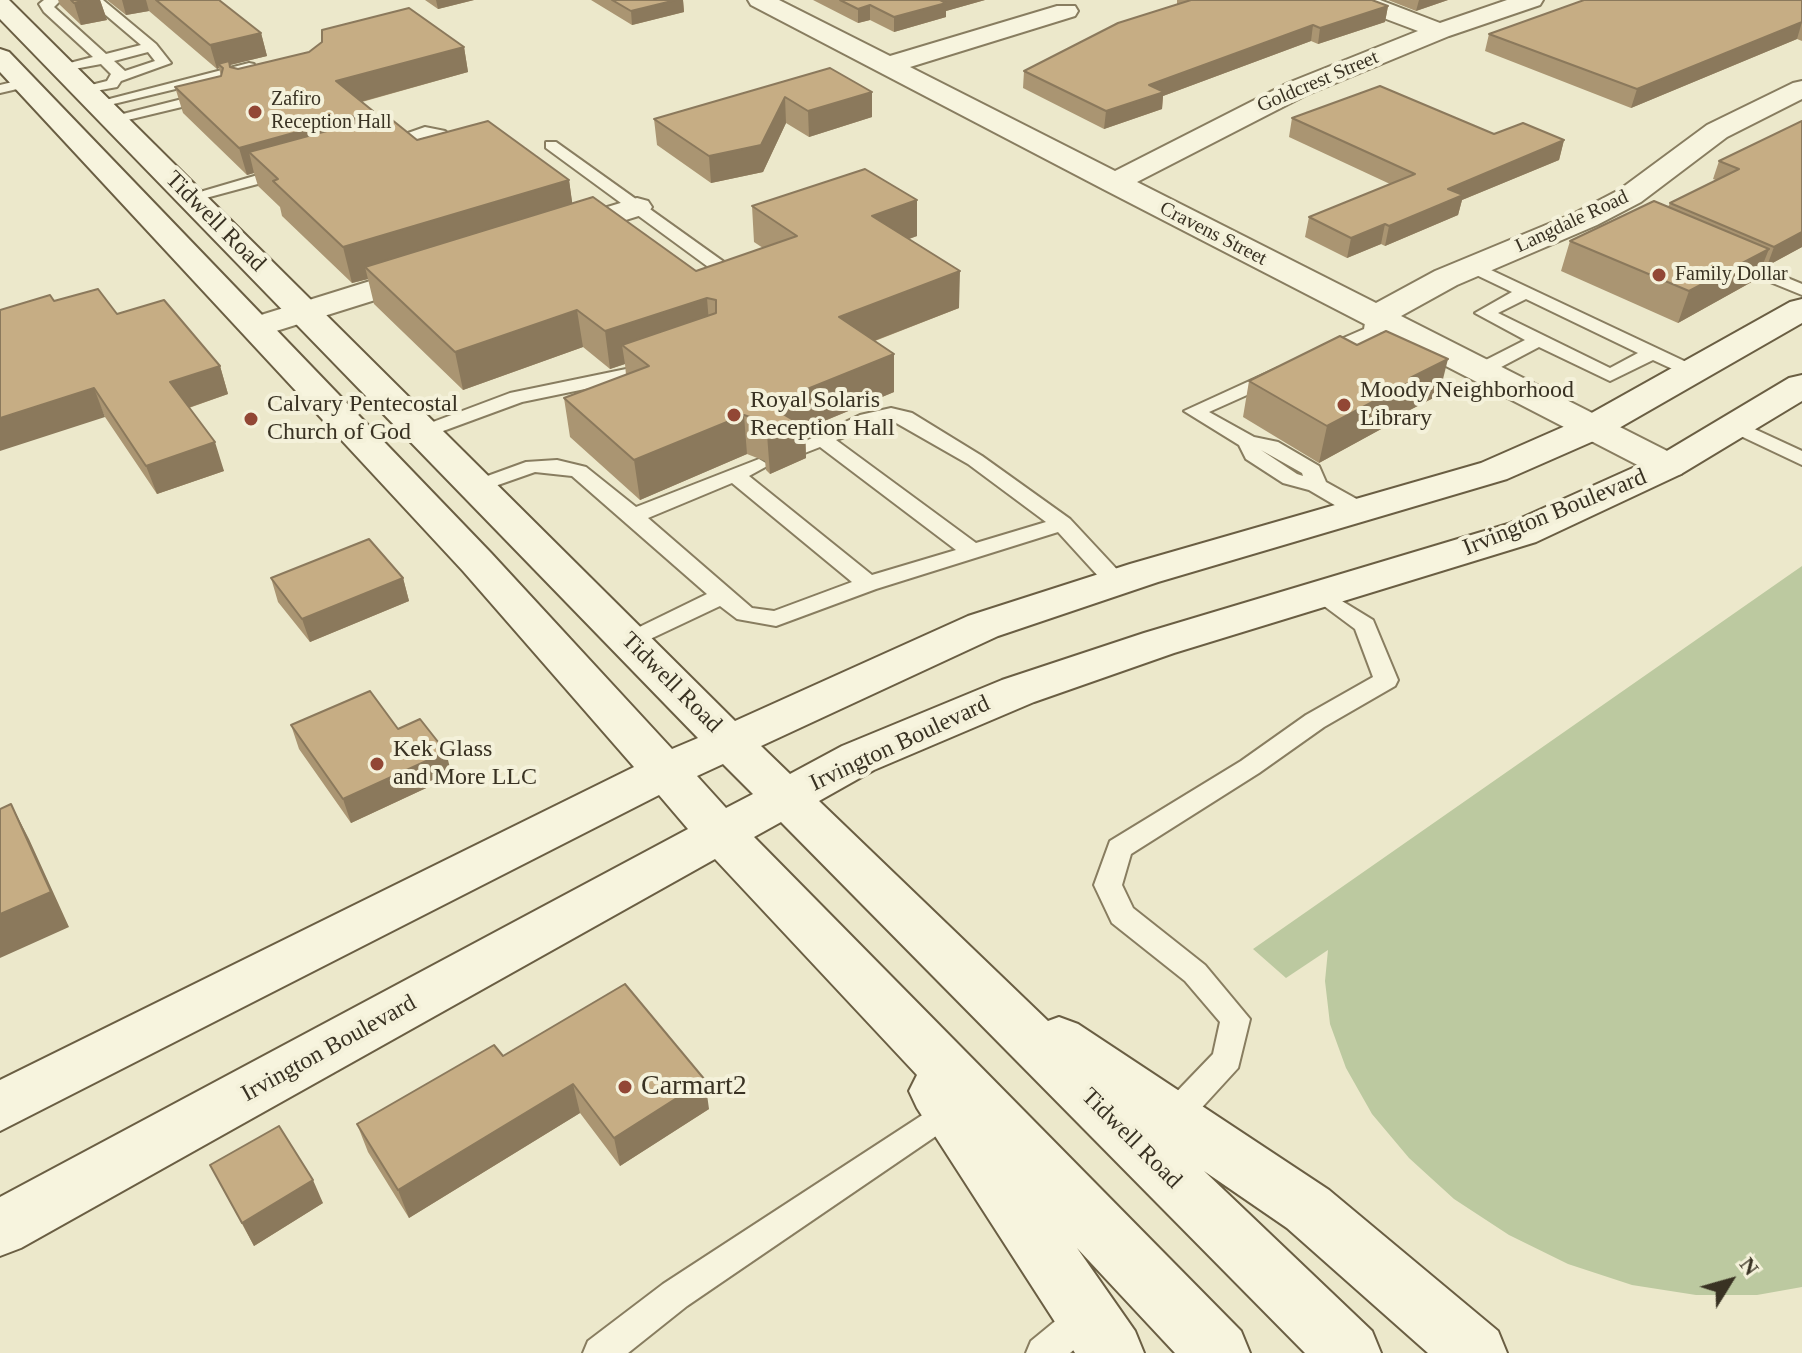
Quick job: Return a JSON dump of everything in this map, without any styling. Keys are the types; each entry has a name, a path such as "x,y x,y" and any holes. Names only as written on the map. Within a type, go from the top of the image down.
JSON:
{"main road":[{"name":"Cravens Street","path":"760,0 1668,466"},
{"path":"1358,0 1440,31"},
{"name":"Goldcrest Street","path":"1113,183 1235,118 1440,31 1531,0"},
{"path":"888,65 1066,11"},
{"path":"56,44 70,129"},
{"name":"Tidwell Road","path":"56,44 191,197 629,641 1349,1353"},
{"name":"Tidwell Road","path":"0,57 12,86 70,129 477,562 721,834 1218,1353"},
{"name":"Langdale Road","path":"1375,317 1474,267 1630,196 1717,131 1802,89"},
{"path":"531,241 637,207"},
{"path":"257,327 455,264"},
{"path":"0,1107 664,772 983,626 1494,471 1592,428 1802,309"},
{"name":"Irvington Boulevard","path":"3,1218 858,758 1018,691 1319,594 1522,533 1668,466 1802,386"},
{"path":"1319,594 1317,566 1329,550 1417,517 1494,471"},
{"path":"411,495 472,480"},
{"path":"970,980 1308,1209 1475,1353"},
{"path":"873,995 1100,1335"}],"lane":[{"path":"56,44 112,84 120,77 164,63 151,47 95,0"},
{"path":"111,30 126,27"},
{"path":"56,44 95,34"},
{"path":"56,44 104,59 151,47"},
{"path":"56,44 104,59 120,77"},
{"path":"56,44 269,62"},
{"path":"56,44 220,94"},
{"path":"366,149 425,132 440,134 459,152"},
{"path":"551,145 732,276"},
{"path":"191,197 306,166"},
{"path":"1609,207 1637,219"},
{"path":"1708,250 1802,290"},
{"path":"1474,267 1692,372"},
{"path":"1526,292 1484,313 1610,375 1652,353"},
{"path":"1363,512 1316,485 1290,479 1253,455 1248,442 1194,411 1373,332 1375,317"},
{"path":"1479,371 1539,340"},
{"path":"424,432 517,397 636,373 674,359"},
{"path":"797,450 867,419 891,414 905,417 975,460 1062,524 1117,583"},
{"path":"1735,426 1802,459"},
{"path":"822,439 972,551"},
{"path":"634,516 759,465"},
{"path":"472,480 523,469 557,466 579,471 745,614 776,619 868,584 1062,524"},
{"path":"735,475 868,584"},
{"path":"1173,1117 1227,1059 1235,1019 1195,973 1122,915 1108,885 1119,848 1250,767 1315,721 1386,680 1365,625 1319,594"},
{"path":"629,641 722,596"},
{"path":"600,1353 675,1295 950,1110"},
{"path":"1043,1353 1100,1335"}],"green space":[{"path":"1802,566 1802,1287 1757,1295 1696,1295 1632,1285 1568,1264 1509,1235 1454,1199 1409,1158 1372,1114 1346,1068 1330,1024 1325,981 1328,950 1286,978 1253,949"}],"building":[{"path":"156,0 219,0 261,33 210,45"},
{"path":"612,0 676,0 631,11"},
{"path":"840,0 940,0 946,3 894,17 870,5 858,9"},
{"path":"1191,0 1372,0 1388,6 1320,28 1313,25 1149,85 1164,92 1106,111 1024,71 1118,23"},
{"path":"1584,0 1802,0 1802,22 1637,89 1489,34"},
{"path":"409,8 464,47 336,81 373,111 239,148 175,87 221,76 223,68 218,64 229,61 230,67 238,69 309,52 322,42 322,30"},
{"path":"830,68 872,92 808,111 785,97 761,145 709,156 654,119"},
{"path":"1380,86 1494,134 1523,123 1564,140 1448,189 1463,195 1389,226 1385,224 1351,238 1309,217 1415,174 1292,118"},
{"path":"386,115 417,140 488,121 569,180 343,247 273,181 278,179 249,152"},
{"path":"1802,121 1802,232 1774,247 1670,203 1739,169 1719,161"},
{"path":"865,169 917,200 872,216 960,271 839,317 894,354 780,400 788,406 782,410 783,414 793,420 805,419 767,434 763,431 769,427 768,423 744,415 634,460 564,398 649,366 622,345 716,313 716,300 707,298 605,331 577,310 455,352 365,267 593,197 696,271 797,236 752,206"},
{"path":"1654,201 1769,249 1689,291 1570,241"},
{"path":"98,289 117,314 164,300 220,366 170,382 215,442 146,466 94,388 0,418 0,310 50,295 54,301"},
{"path":"1386,331 1448,359 1327,426 1249,381 1340,336 1357,345"},
{"path":"369,539 403,578 302,619 271,578"},
{"name":"Kek Glass and More LLC","path":"370,691 398,729 420,719 446,752 343,799 291,725"},
{"path":"11,804 51,892 0,914 0,809"},
{"path":"625,984 705,1080 614,1138 573,1084 398,1190 357,1124 494,1045 503,1056"},
{"path":"279,1126 313,1180 242,1223 210,1165"}],"place":[{"name":"Zafiro Reception Hall","path":"255,112"},
{"name":"Family Dollar","path":"1659,275"},
{"name":"Moody Neighborhood Library","path":"1344,405"},
{"name":"Royal Solaris Reception Hall","path":"734,415"},
{"name":"Calvary Pentecostal Church of God","path":"251,419"},
{"name":"Kek Glass and More LLC","path":"377,764"},
{"name":"Carmart2","path":"625,1087"}]}
